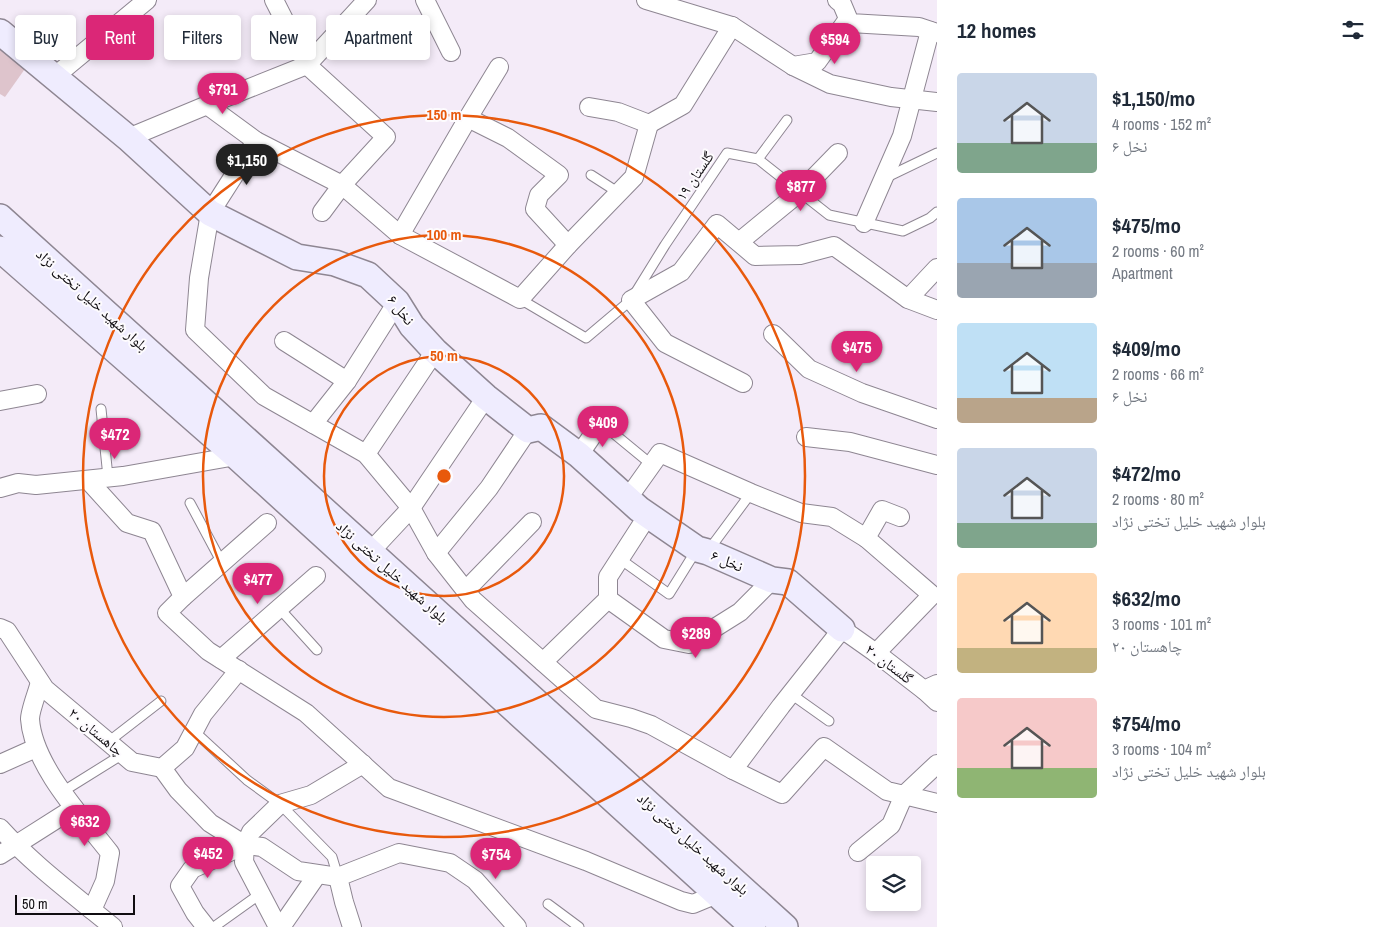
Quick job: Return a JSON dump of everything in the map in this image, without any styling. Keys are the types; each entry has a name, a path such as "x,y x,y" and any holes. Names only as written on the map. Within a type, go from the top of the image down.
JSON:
{"street":[{"path":"54,77 147,0"},
{"path":"274,0 308,65 386,137 342,185 322,212"},
{"path":"128,138 308,65 367,0"},
{"path":"425,0 451,52"},
{"path":"646,0 732,26 793,66 830,84 891,97 937,102"},
{"path":"837,0 842,4 850,23 919,27 934,32 902,136 864,223"},
{"path":"793,66 817,62 848,18"},
{"path":"207,105 256,141 342,185 400,235 520,299 568,245 634,177 649,124 683,105 732,26"},
{"name":"نخل ۶","path":"0,32 128,138 210,213 296,257 335,263 368,275 397,302 412,326 435,350 486,397 528,430 541,427 579,456 648,515 703,551 772,580 788,582 842,629"},
{"path":"400,235 499,67"},
{"path":"590,108 618,112 649,124"},
{"path":"468,118 508,138 559,175 539,195 535,209 568,245"},
{"path":"256,141 210,213 199,278 195,330 264,396 366,454 411,508 436,553 473,600 596,709 650,725 782,794 824,747 887,791 937,803"},
{"path":"739,242 800,192 838,153"},
{"name":"بلوار شهید خلیل تختی نژاد","path":"0,217 784,927"},
{"path":"743,383 665,343 631,300 681,272 717,224 754,256 800,255 834,246 908,299 937,310"},
{"name":"بلوار شهید خلیل تختی نژاد","path":"0,249 236,456 753,927"},
{"path":"908,299 937,268"},
{"path":"313,424 346,381 397,302"},
{"path":"773,334 810,369 862,393 937,418"},
{"path":"284,341 346,381"},
{"path":"366,454 435,350"},
{"path":"0,402 37,394"},
{"path":"370,552 411,508 486,397"},
{"path":"579,456 601,423"},
{"path":"436,553 489,488 528,430"},
{"path":"806,438 850,442 937,465"},
{"path":"628,498 660,453 802,514 832,517 866,538 935,592 876,653"},
{"path":"0,488 18,483 36,485 88,480 236,456"},
{"path":"88,480 126,523 152,531 183,597"},
{"path":"866,538 882,510 900,517"},
{"path":"543,662 608,599 608,577 648,515"},
{"path":"466,590 532,522"},
{"path":"267,523 167,613 208,650 306,713 389,788 586,860 681,901 693,904 717,894"},
{"path":"221,659 316,576"},
{"path":"608,599 664,639 689,644 740,612 772,580"},
{"name":"چاهستان ۲۰","path":"0,628 7,631 45,689 132,762 162,768"},
{"path":"733,770 842,629"},
{"name":"گلستان ۲۰","path":"842,629 930,687 937,702"},
{"path":"238,670 203,714 185,748 162,768 178,790 210,823 245,845 262,847 298,871 338,877 399,853 450,863 475,880 517,927"},
{"path":"40,682 30,717 36,748 62,792 110,853 106,881 92,910"},
{"path":"0,764 36,748"},
{"path":"317,874 279,927 244,862 245,845 251,832 280,804 310,795 363,764"},
{"path":"858,852 891,824 904,795 937,764"},
{"path":"0,855 74,808"},
{"path":"0,828 36,864 113,927"},
{"path":"206,927 195,913 180,886 192,869 245,845"},
{"path":"338,877 352,927"}],"lane":[{"path":"758,159 787,120"},
{"name":"گلستان ۱۹","path":"520,299 586,338 631,300 665,245 727,153 758,159 829,216 903,231 930,218 937,212"},
{"path":"883,179 937,153"},
{"path":"591,175 619,193"},
{"path":"101,409 108,477"},
{"path":"601,423 652,465"},
{"path":"620,559 669,594 750,493"},
{"path":"190,503 222,562"},
{"path":"279,608 317,650"},
{"path":"791,694 829,721"},
{"path":"108,742 161,701"},
{"path":"195,732 247,780 280,804 332,857 338,877"},
{"path":"62,792 123,754"},
{"path":"214,927 260,894"},
{"path":"548,904 579,927"}],"shaded area":[{"path":"0,47 15,58 15,60 18,60 27,66 5,97 0,94"}]}
